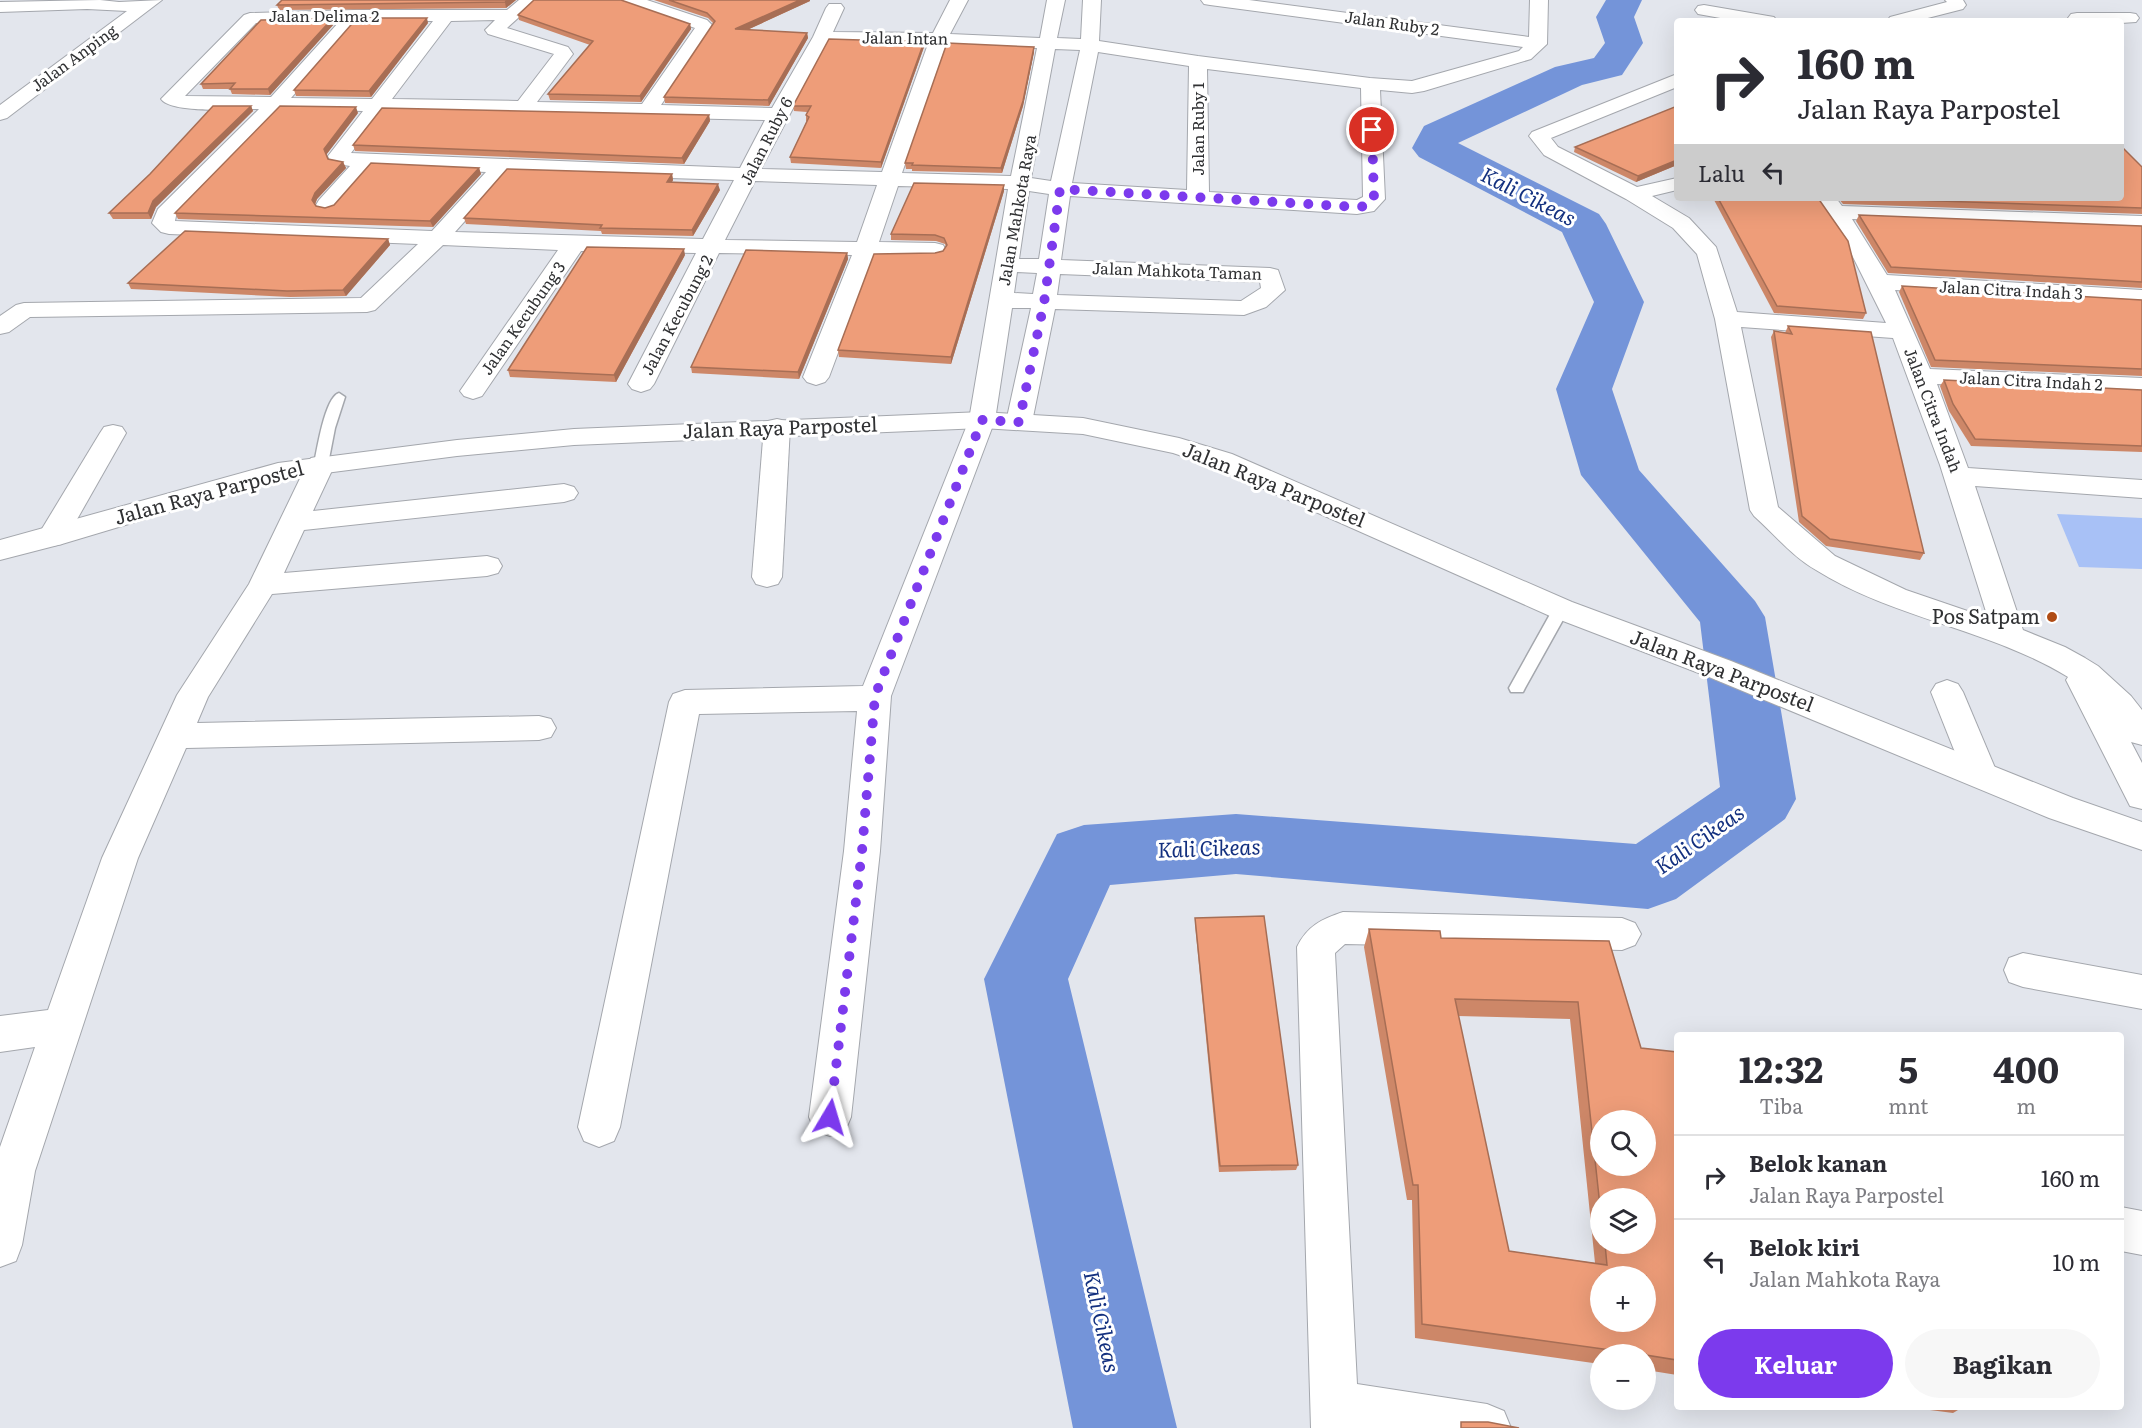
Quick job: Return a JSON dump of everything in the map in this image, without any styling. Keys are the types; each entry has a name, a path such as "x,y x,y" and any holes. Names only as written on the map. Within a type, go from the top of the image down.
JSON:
{"street":[{"path":"523,107 564,54 562,51 494,30 529,0"},
{"path":"630,0 705,27 646,112"},
{"path":"816,377 865,250 939,39 959,0"},
{"name":"Jalan Mahkota Raya","path":"830,1117 862,851 875,696 982,420 1020,183 1056,0"},
{"name":"Jalan Mahkota Raya","path":"1019,422 1044,303 1060,189 1090,45 1092,0"},
{"path":"1366,19 1373,0"},
{"path":"1538,44 1539,0"},
{"path":"1908,18 1958,5 1954,0"},
{"name":"Jalan Ruby 2","path":"1219,1 1538,44"},
{"path":"0,7 87,4 118,7 151,2"},
{"name":"Jalan Anping","path":"0,114 151,2"},
{"path":"822,37 832,5"},
{"path":"1707,10 1751,18"},
{"path":"354,15 277,102 166,214 163,223 169,227 574,244 935,250"},
{"name":"Jalan Delima 2","path":"277,102 181,102 171,99 250,19 262,16 511,15"},
{"path":"446,16 338,156 340,160 1020,183 1060,189 1357,207 1372,202 1374,199 1370,84"},
{"name":"Jalan Intan","path":"822,37 1090,45 1198,62 1370,84 1412,87 1525,55 1538,44"},
{"name":"Jalan Ruby 6","path":"712,247 778,114 822,37"},
{"name":"Jalan Ruby 1","path":"1198,62 1198,196"},
{"path":"1674,81 1539,136 1551,150 1634,194 1681,223 1708,252 1727,319 1764,510 1825,563 1895,597 2009,637 2054,655 2074,666 2087,674 2119,704 2142,733"},
{"path":"277,102 778,114"},
{"path":"327,205 366,161"},
{"path":"0,327 24,310 125,307 360,307 372,302 437,239 502,167"},
{"path":"1634,194 1674,185"},
{"path":"1831,205 2142,224"},
{"name":"Jalan Citra Indah","path":"1831,205 1880,282 1903,331 1958,476 2009,637"},
{"name":"Jalan Kecubung 3","path":"472,391 574,244"},
{"name":"Jalan Kecubung 2","path":"641,384 712,247"},
{"name":"Jalan Mahkota Taman","path":"1001,300 1244,308 1258,302 1273,290 1270,275 1006,265"},
{"name":"Jalan Citra Indah 3","path":"1880,282 2142,297"},
{"path":"1727,319 1903,331"},
{"name":"Jalan Citra Indah 2","path":"1920,376 2142,386"},
{"name":"Jalan Raya Parpostel","path":"0,550 52,537 214,488 278,471 321,464 574,437 982,420 1083,426 1179,446 1222,459 1561,609 1720,669 2061,808 2142,836"},
{"path":"767,577 777,427"},
{"path":"52,537 113,433"},
{"path":"0,1245 14,1171 120,858 193,695 263,585 321,464"},
{"path":"1958,476 2142,489"},
{"path":"292,522 564,493"},
{"path":"263,585 487,566"},
{"path":"2074,666 2142,796"},
{"path":"1947,692 1981,775"},
{"path":"599,1127 685,702 856,699 875,696"},
{"path":"175,736 539,728"},
{"path":"1487,1428 1334,1416 1316,947 1332,932 1343,928 1622,934"},
{"path":"2022,970 2142,992"},
{"path":"0,1034 64,1026"},
{"path":"2124,1230 2142,1233"}],"lane":[{"path":"321,464 328,428 339,397"},
{"path":"1517,688 1561,609"}],"shaded area":[{"path":"2057,514 2142,518 2142,569 2079,567"}],"building":[{"path":"282,0 508,0 505,2 277,5"},
{"path":"534,0 621,0 690,24 640,96 548,94 593,41 518,15"},
{"path":"669,0 800,0 735,29 807,33 768,100 664,97 715,21 707,13"},
{"path":"357,18 427,18 369,91 294,90"},
{"path":"332,19 268,89 230,89 235,83 201,84 261,20"},
{"path":"829,39 924,42 881,162 790,157 809,117 806,115 811,106 793,106"},
{"path":"947,43 1034,47 1023,101 1001,168 905,163"},
{"path":"213,106 251,106 153,201 148,213 109,213 150,174"},
{"path":"280,106 356,107 324,149 328,159 343,162 315,193 312,200 316,206 325,208 334,205 371,163 479,168 430,221 175,213"},
{"path":"1674,107 1674,161 1638,176 1575,147"},
{"path":"382,108 709,115 682,158 353,145"},
{"path":"2124,149 2142,167 2142,208 1939,201 2124,201"},
{"path":"507,169 672,174 667,182 718,184 692,230 600,228 602,225 464,218"},
{"path":"914,183 1004,185 951,357 838,350 874,254 935,253 943,251 947,245 944,238 935,235 891,234"},
{"path":"1720,201 1820,201 1848,241 1866,313 1777,306"},
{"path":"1859,215 2142,226 2142,282 1891,267"},
{"path":"185,231 388,239 343,290 287,291 128,283"},
{"path":"587,247 684,249 614,375 508,370"},
{"path":"746,250 847,253 798,372 691,367"},
{"path":"1902,286 2142,300 2142,369 1935,360"},
{"path":"1788,326 1871,332 1924,553 1830,539 1802,516 1774,331 1792,334"},
{"path":"1944,380 2142,390 2142,446 1975,439 1953,404"},
{"path":"1264,916 1298,1165 1220,1166 1195,918"},
{"path":"1369,929 1440,931 1441,938 1609,941 1641,1048 1674,1052 1674,1360 1656,1357 1656,1344 1590,1344 1590,1347 1422,1324 1418,1185 1413,1185","holes":["1455,999 1578,1002 1590,1113 1590,1110 1656,1110 1656,1176 1597,1176 1598,1188 1656,1188 1656,1254 1606,1254 1607,1265 1509,1251"]},
{"path":"1461,1422 1488,1422 1519,1428 1461,1428"}],"waterway":[{"name":"Kali Cikeas","path":"1125,1428 1026,979 1084,856 1236,844 1648,877 1759,799 1732,617 1611,475 1584,389 1619,302 1582,224 1434,148 1439,135 1569,76 1608,67 1624,43 1615,17 1624,0"}],"place":[{"name":"Pos Satpam","path":"2052,617"}],"route":[{"path":"830,1117 862,851 875,696 982,420 1019,422 1044,303 1060,189 1366,206 1374,199 1372,130"}]}
